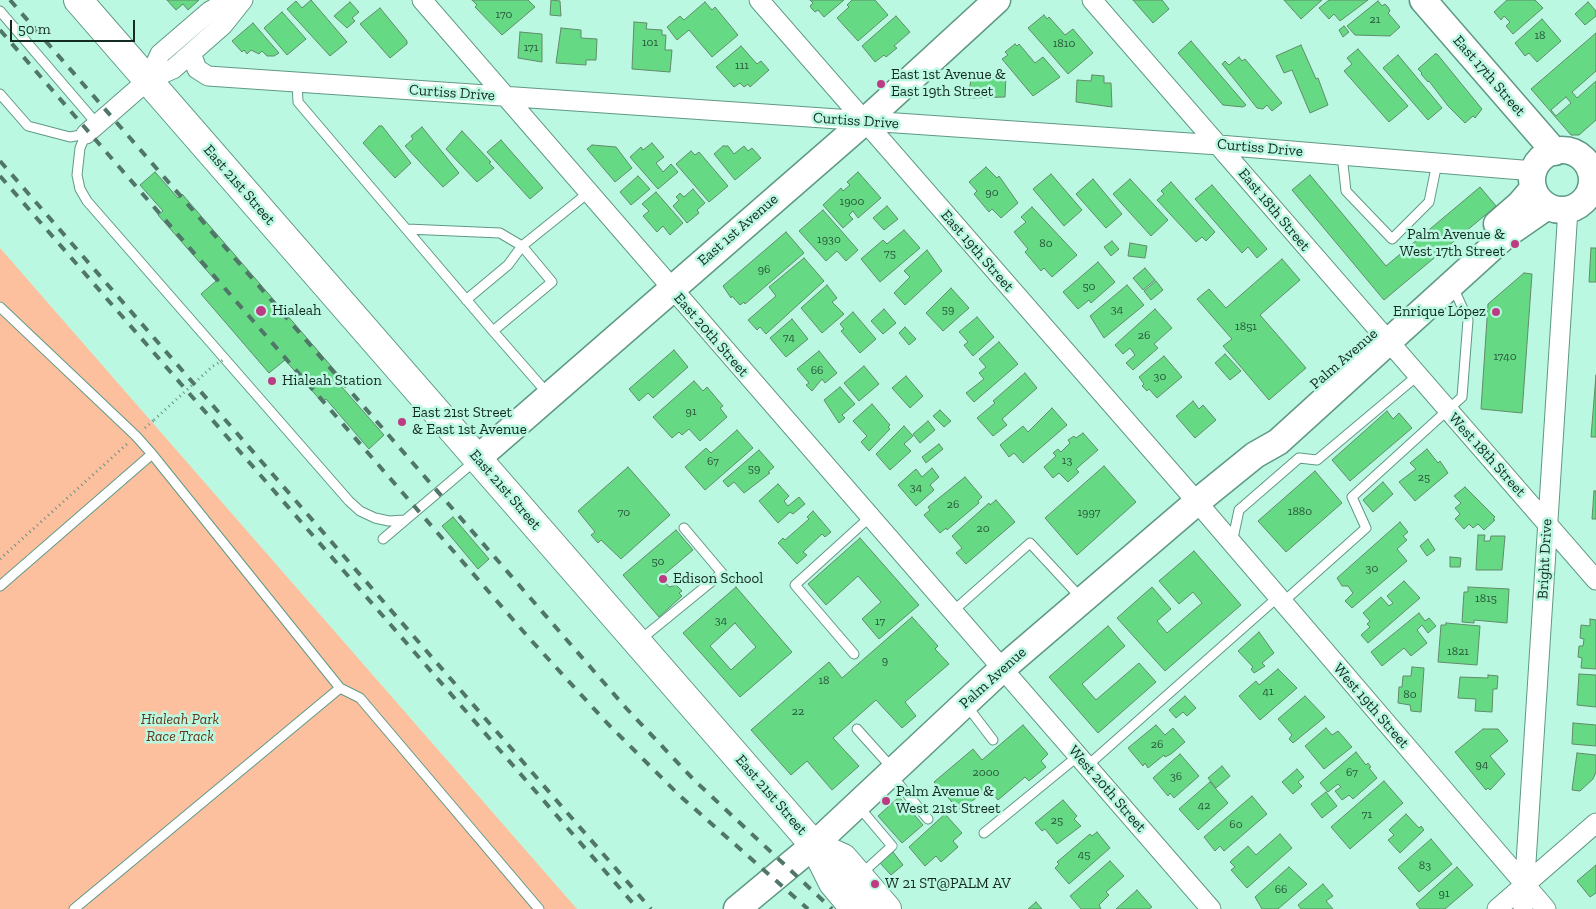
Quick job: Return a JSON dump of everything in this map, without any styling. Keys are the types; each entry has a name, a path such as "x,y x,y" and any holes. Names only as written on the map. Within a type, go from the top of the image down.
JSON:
{"main road":[{"name":"East 21st Street","path":"78,0 814,845"},
{"name":"East 1st Avenue","path":"478,458 671,288 864,122 997,0"},
{"name":"East 17th Street","path":"1423,0 1571,179"},
{"name":"Palm Avenue","path":"746,906 1002,669 1197,502 1255,455 1265,428 1452,285 1571,179"},
{"name":"Palm Avenue","path":"1383,337 1520,204 1571,179"},
{"path":"814,845 842,858 887,909"},
{"path":"814,845 834,884 855,909"}],"street":[{"path":"148,80 160,54 210,11 230,0"},
{"path":"92,129 148,80 173,69 223,25 243,0"},
{"name":"East 20th Street","path":"422,0 1002,669"},
{"name":"East 19th Street","path":"759,0 1197,502"},
{"name":"East 18th Street","path":"1092,0 1383,337"},
{"name":"Curtiss Drive","path":"191,53 197,69 208,76 1219,145 1437,163 1571,179"},
{"name":"Bright Drive","path":"1523,909 1571,179"},
{"name":"West 18th Street","path":"1383,337 1596,580"},
{"name":"West 19th Street","path":"1197,502 1546,909"},
{"name":"West 20th Street","path":"1002,669 1212,909"},
{"path":"1497,909 1596,823"}],"lane":[{"path":"0,11 92,129"},
{"path":"297,82 298,102 549,395"},
{"path":"0,94 28,126 70,137 92,129"},
{"path":"92,129 80,148 77,175 80,189 87,201 360,511 375,518 389,521 404,520"},
{"path":"1342,155 1346,191 1392,239 1429,202 1437,163"},
{"path":"466,300 508,265 522,246 588,192"},
{"path":"407,229 500,233 522,246 552,282 493,331"},
{"path":"984,833 1082,761 1366,528 1352,497 1462,397 1468,320 1452,285"},
{"path":"0,307 136,436 340,688 360,698 539,909"},
{"path":"1232,544 1238,510 1299,458 1317,460 1417,376"},
{"path":"0,586 93,503 152,454"},
{"path":"383,539 478,458"},
{"path":"854,654 795,585 870,517"},
{"path":"638,642 722,573 684,528"},
{"path":"952,612 1030,543 1083,600"},
{"path":"74,909 340,688"},
{"path":"965,704 993,740"},
{"path":"857,729 928,819"},
{"path":"857,804 892,846 858,876"}],"path":[{"path":"0,559 213,366 225,359"}],"green space":[{"name":"Hialeah Park Race Track","path":"0,248 577,909 0,909"}],"building":[{"path":"167,0 199,0 188,10 183,4 176,10"},
{"path":"311,0 347,42 330,56 287,9 296,1 302,8"},
{"path":"472,0 528,0 535,7 502,35 475,7 477,5"},
{"path":"551,0 560,1 561,16 550,15"},
{"path":"810,0 844,0 824,17 818,10 815,12 812,9 810,6 813,3"},
{"path":"852,0 875,0 888,15 858,41 837,18 849,7 847,5"},
{"path":"1133,0 1162,0 1169,9 1153,23"},
{"path":"1284,0 1322,0 1301,19"},
{"path":"1329,0 1368,0 1340,21 1334,14 1329,19 1319,8"},
{"path":"1507,0 1535,0 1543,8 1513,34 1506,26 1510,22 1504,16 1501,20 1494,12"},
{"path":"1378,1 1382,6 1385,4 1388,7 1390,11 1388,13 1400,27 1390,36 1355,35 1347,26"},
{"path":"350,2 359,12 352,18 355,21 347,28 334,16"},
{"path":"705,2 712,10 715,7 738,35 712,57 689,30 677,40 667,27 680,16 684,20"},
{"path":"1588,2 1596,11 1596,16 1585,25 1575,14"},
{"path":"380,8 407,41 407,44 390,58 360,24"},
{"path":"282,12 306,39 287,55 264,28"},
{"path":"1044,15 1047,19 1049,17 1065,35 1073,29 1093,53 1068,74 1028,28"},
{"path":"896,16 910,32 894,46 897,48 886,57 884,55 875,62 862,46"},
{"path":"1542,19 1561,41 1537,62 1529,53 1525,56 1515,43"},
{"path":"634,22 647,23 646,29 662,30 662,35 666,35 665,50 672,50 670,72 632,69"},
{"path":"253,23 279,53 274,56 267,56 262,51 259,54 251,50 247,54 244,50 242,52 232,41"},
{"path":"1344,26 1349,32 1343,37 1339,30"},
{"path":"561,28 581,30 581,38 597,39 596,60 586,60 586,65 556,63"},
{"path":"520,32 542,34 542,62 518,58"},
{"path":"1596,33 1596,71 1572,92 1577,98 1596,81 1596,120 1579,135 1571,135 1531,89","holes":["1566,97 1571,103 1556,116 1551,110"]},
{"path":"1191,41 1246,105 1243,107 1223,105 1178,53"},
{"path":"1015,44 1017,46 1019,44 1035,63 1043,57 1060,77 1033,96 1002,59 1008,55 1005,52"},
{"path":"1301,45 1316,79 1318,78 1328,105 1310,113 1292,70 1284,73 1276,56"},
{"path":"741,46 757,64 761,61 769,70 750,87 748,84 744,87 740,83 734,87 716,67"},
{"path":"1358,49 1408,106 1389,122 1344,71 1352,64 1347,58"},
{"path":"1437,54 1482,109 1475,118 1473,116 1465,123 1421,74 1418,69"},
{"path":"1398,55 1442,108 1428,120 1383,68"},
{"path":"1239,57 1242,61 1245,59 1282,103 1272,111 1267,105 1263,109 1257,108 1222,64 1225,61 1229,65"},
{"path":"972,73 1006,75 1005,97 968,98"},
{"path":"1092,75 1104,76 1104,83 1111,83 1112,107 1076,102 1077,80 1091,81"},
{"path":"379,126 382,126 411,163 395,178 363,143"},
{"path":"422,127 459,173 443,187 405,146 413,139 411,136"},
{"path":"462,131 491,162 489,163 494,168 477,182 446,149"},
{"path":"501,140 543,188 530,199 487,152"},
{"path":"652,143 664,157 656,163 663,172 671,164 678,172 658,189 630,157 641,147 643,150"},
{"path":"592,145 616,147 632,168 615,182 587,149"},
{"path":"723,146 728,146 734,154 744,146 748,151 752,148 761,158 735,180 714,154"},
{"path":"691,151 695,155 699,152 728,186 709,202 676,164"},
{"path":"986,167 997,178 999,176 1018,203 1001,218 992,209 989,212 974,194 977,191 969,182"},
{"path":"155,172 178,198 182,194 345,382 341,386 384,435 369,449 326,399 322,402 285,360 269,373 201,294 216,281 158,215 163,211 140,185"},
{"path":"858,172 881,198 858,218 853,211 849,215 853,219 843,228 823,205 841,188 843,191 850,185 847,182"},
{"path":"1051,174 1082,210 1064,226 1033,189"},
{"path":"1310,175 1386,266 1480,187 1496,206 1384,300 1292,190"},
{"path":"638,176 650,189 631,205 620,192"},
{"path":"1093,179 1122,214 1106,228 1076,194"},
{"path":"1130,179 1168,220 1151,236 1113,194"},
{"path":"1171,182 1215,232 1206,241 1202,237 1196,242 1157,200 1164,194 1161,191"},
{"path":"1212,185 1267,249 1257,258 1248,247 1242,253 1195,199"},
{"path":"693,189 705,203 697,210 699,213 687,223 673,206 679,200 676,197 680,193 684,197"},
{"path":"656,192 683,223 670,235 663,226 657,232 643,216 649,211 642,204"},
{"path":"887,206 898,219 884,230 873,218"},
{"path":"1032,207 1077,255 1052,277 1044,268 1041,271 1025,252 1028,249 1014,232 1026,222 1021,217"},
{"path":"823,210 858,250 846,261 837,251 826,261 799,231"},
{"path":"904,230 920,248 880,282 861,259 883,240 887,244"},
{"path":"786,232 804,253 745,304 744,302 740,305 732,296 731,298 723,286"},
{"path":"1112,241 1119,249 1111,256 1104,247"},
{"path":"1130,243 1147,246 1145,258 1128,256"},
{"path":"1591,248 1596,248 1596,282 1589,282"},
{"path":"927,250 942,271 905,305 894,293 910,277 904,271"},
{"path":"804,258 824,281 766,334 760,327 757,330 748,320 776,296 769,287"},
{"path":"1282,259 1300,280 1260,315 1306,368 1269,400 1223,346 1232,339 1197,299 1209,289 1226,308"},
{"path":"1098,262 1115,282 1091,303 1089,300 1078,309 1063,292"},
{"path":"1145,268 1155,280 1143,290 1133,278"},
{"path":"1524,273 1532,274 1522,413 1481,409 1488,304"},
{"path":"1156,281 1163,290 1151,300 1144,291"},
{"path":"827,285 837,298 832,302 844,314 822,333 801,308"},
{"path":"1127,285 1144,305 1104,338 1090,316"},
{"path":"951,288 969,308 943,331 926,313"},
{"path":"884,309 896,323 883,334 871,321"},
{"path":"1155,309 1172,328 1154,344 1158,348 1133,370 1126,363 1135,355 1130,348 1123,354 1115,345"},
{"path":"853,312 876,339 860,353 841,331 844,329 840,324"},
{"path":"977,317 994,337 973,356 964,345 968,342 959,332"},
{"path":"792,319 808,339 786,357 770,338"},
{"path":"905,327 916,339 909,345 899,333"},
{"path":"999,342 1018,364 974,402 966,393 984,379 979,373 986,367 979,359"},
{"path":"674,350 688,367 653,398 648,393 639,401 629,389"},
{"path":"819,351 837,373 825,383 822,379 812,391 806,385 809,383 797,369"},
{"path":"1225,354 1241,371 1230,380 1215,363"},
{"path":"1164,356 1182,377 1157,398 1149,389 1147,391 1142,386 1144,384 1139,377"},
{"path":"864,366 879,384 859,401 844,383"},
{"path":"1025,373 1037,388 1002,419 1007,425 993,436 977,418"},
{"path":"1596,375 1596,437 1591,437"},
{"path":"906,376 923,396 910,408 892,388"},
{"path":"694,381 703,391 707,387 723,406 720,408 727,417 700,441 689,429 682,435 679,432 672,438 653,417"},
{"path":"840,387 855,404 842,415 845,418 839,423 824,400"},
{"path":"1193,401 1199,409 1203,405 1216,420 1195,438 1176,416"},
{"path":"872,404 890,425 888,427 890,429 869,451 861,442 867,436 853,421"},
{"path":"1052,408 1067,425 1023,463 1014,453 1009,457 1000,445 1023,426 1028,432"},
{"path":"940,410 951,421 944,427 933,416"},
{"path":"1387,411 1393,419 1399,413 1412,428 1350,481 1332,460"},
{"path":"928,421 935,430 920,443 913,434"},
{"path":"904,426 913,436 904,444 911,451 890,470 876,454"},
{"path":"737,430 753,448 705,490 685,467 706,448 711,453"},
{"path":"1083,433 1098,450 1076,469 1079,472 1068,482 1059,473 1053,478 1044,467 1056,456 1053,453 1058,449 1061,452 1070,443 1068,440 1074,436 1076,438"},
{"path":"939,444 943,449 926,463 922,457"},
{"path":"1427,449 1438,463 1440,461 1448,473 1415,501 1399,482 1416,469 1410,463"},
{"path":"759,450 774,467 768,472 770,473 744,493 734,482 728,487 723,481"},
{"path":"1104,466 1136,502 1077,555 1045,518"},
{"path":"628,467 670,515 621,559 601,540 598,543 591,535 595,532 578,511"},
{"path":"932,468 939,477 930,485 934,490 916,506 898,485 916,469 922,477"},
{"path":"1315,471 1342,503 1286,552 1258,521"},
{"path":"965,477 982,497 978,501 979,503 947,530 946,528 940,533 924,515 930,510 928,507"},
{"path":"1383,482 1393,494 1373,512 1363,500"},
{"path":"778,484 789,496 784,501 788,506 799,497 805,504 793,514 790,512 778,523 759,501"},
{"path":"1465,487 1495,517 1493,519 1495,520 1484,530 1478,524 1473,528 1469,524 1464,529 1455,519 1460,514 1455,508 1461,503 1454,496"},
{"path":"1594,491 1596,491 1596,519 1592,519"},
{"path":"996,500 1015,522 966,564 956,553 962,548 952,536 989,503 990,505"},
{"path":"813,511 831,532 825,537 822,534 803,552 807,555 797,564 778,543 783,538 785,540 809,519 807,517"},
{"path":"453,517 489,559 478,569 442,526"},
{"path":"1400,522 1408,532 1403,536 1407,540 1397,549 1407,561 1352,608 1345,601 1353,593 1348,586 1342,586 1337,578"},
{"path":"676,530 693,550 661,577 669,587 676,585 682,591 679,593 682,596 659,617 623,575"},
{"path":"1478,535 1485,535 1484,541 1490,541 1491,536 1505,536 1502,570 1476,570"},
{"path":"860,538 919,605 879,639 862,619 881,602 858,576 826,605 808,584"},
{"path":"1428,539 1435,550 1427,556 1420,546"},
{"path":"1194,551 1241,605 1165,671 1117,618 1152,587 1171,609 1157,621 1167,633 1202,603 1193,592 1179,604 1159,581"},
{"path":"1450,557 1461,558 1460,567 1450,567"},
{"path":"1404,581 1420,598 1368,643 1361,635 1370,627 1367,624 1370,621 1363,613 1381,597 1389,606 1393,603 1387,596"},
{"path":"736,587 792,652 740,697 683,633","holes":["735,623 756,647 731,670 710,646"]},
{"path":"1468,587 1509,589 1507,623 1474,620 1474,623 1462,622 1464,592 1468,592"},
{"path":"1419,613 1425,621 1429,618 1436,626 1428,633 1422,625 1417,630 1427,643 1411,656 1404,648 1382,666 1371,652"},
{"path":"912,617 938,646 935,649 949,664 905,702 916,716 902,728 876,700 833,738 859,766 832,790 807,761 791,775 751,730 829,662 842,678"},
{"path":"1590,619 1596,620 1596,669 1581,668 1582,658 1578,657 1579,646 1583,646 1584,639 1580,638 1581,625 1590,626"},
{"path":"1446,623 1480,626 1477,665 1438,662 1441,625 1446,625"},
{"path":"1108,626 1125,646 1082,684 1096,700 1139,663 1156,682 1098,733 1049,677"},
{"path":"1259,632 1274,653 1262,663 1265,666 1254,673 1251,669 1253,667 1238,651"},
{"path":"1412,667 1424,668 1421,712 1411,711 1410,705 1398,703 1399,687 1402,687 1403,676 1411,676"},
{"path":"1278,669 1297,688 1260,720 1239,696 1256,681 1259,685"},
{"path":"1579,674 1596,675 1596,707 1577,705"},
{"path":"1488,675 1498,676 1497,689 1493,689 1492,712 1475,711 1476,699 1458,698 1460,677 1488,678"},
{"path":"1185,696 1196,708 1187,716 1183,712 1176,718 1169,710"},
{"path":"1305,696 1325,717 1293,743 1289,739 1292,735 1278,719"},
{"path":"1573,723 1596,725 1596,746 1572,744"},
{"path":"1023,725 1048,754 1041,761 1046,767 1029,781 1025,777 998,800 988,788 960,811 934,782 973,749 982,760"},
{"path":"1156,725 1165,735 1173,728 1185,742 1171,754 1165,757 1164,755 1148,768 1145,763 1143,766 1128,748"},
{"path":"1326,728 1332,735 1338,731 1352,747 1324,769 1305,746"},
{"path":"1483,729 1498,729 1508,741 1490,756 1505,774 1490,790 1488,788 1486,790 1455,752"},
{"path":"1356,752 1366,765 1368,763 1371,767 1369,768 1377,778 1353,799 1349,795 1342,800 1335,791 1341,787 1338,784 1328,792 1320,783"},
{"path":"1577,753 1596,755 1596,772 1593,779 1580,791 1572,790"},
{"path":"1180,754 1199,776 1174,798 1170,793 1168,796 1153,778"},
{"path":"1222,766 1230,776 1216,788 1208,778"},
{"path":"1297,769 1304,777 1298,782 1302,786 1293,794 1282,782"},
{"path":"1384,781 1403,803 1350,849 1331,827"},
{"path":"1210,782 1228,803 1198,830 1179,809"},
{"path":"1326,792 1337,806 1322,818 1311,804"},
{"path":"1252,796 1267,814 1224,851 1220,846 1215,851 1204,837"},
{"path":"899,797 923,825 902,843 878,816"},
{"path":"1063,800 1077,816 1074,819 1081,826 1057,844 1045,829 1042,831 1035,823"},
{"path":"945,814 962,833 953,841 958,847 941,862 936,856 925,866 909,847"},
{"path":"1406,814 1419,828 1421,826 1424,830 1400,853 1388,840 1394,835 1389,830"},
{"path":"1097,832 1110,848 1069,884 1055,868 1059,864 1057,862 1090,834 1092,836"},
{"path":"1280,834 1292,848 1247,888 1231,870 1235,867 1230,862 1248,846 1256,855"},
{"path":"1431,839 1452,864 1419,892 1398,868"},
{"path":"893,852 903,865 891,875 880,863"},
{"path":"1110,861 1124,876 1106,892 1109,895 1099,905 1101,909 1081,909 1070,896"},
{"path":"1596,865 1596,893 1590,897 1577,881"},
{"path":"1289,867 1307,884 1278,909 1262,909 1255,897"},
{"path":"1457,867 1473,885 1445,909 1420,909 1416,904"},
{"path":"1323,884 1333,896 1326,901 1333,909 1301,909 1298,905"},
{"path":"1137,890 1152,907 1149,909 1116,909"},
{"path":"1036,902 1042,909 1028,909"}],"railway":[{"path":"10,0 626,708 694,780 832,909"},
{"path":"0,30 529,638 608,724 679,795 808,909"},
{"path":"0,161 651,909"},
{"path":"0,176 638,909"}],"place":[{"name":"East 1st Avenue & East 19th Street","path":"881,84"},
{"name":"Palm Avenue & West 17th Street","path":"1515,244"},
{"name":"Hialeah","path":"261,311"},
{"name":"Enrique López","path":"1496,312"},
{"name":"Hialeah Station","path":"272,381"},
{"name":"East 21st Street & East 1st Avenue","path":"402,422"},
{"name":"Edison School","path":"663,579"},
{"name":"Palm Avenue & West 21st Street","path":"886,801"},
{"name":"W 21 ST@PALM AV","path":"875,884"}]}
